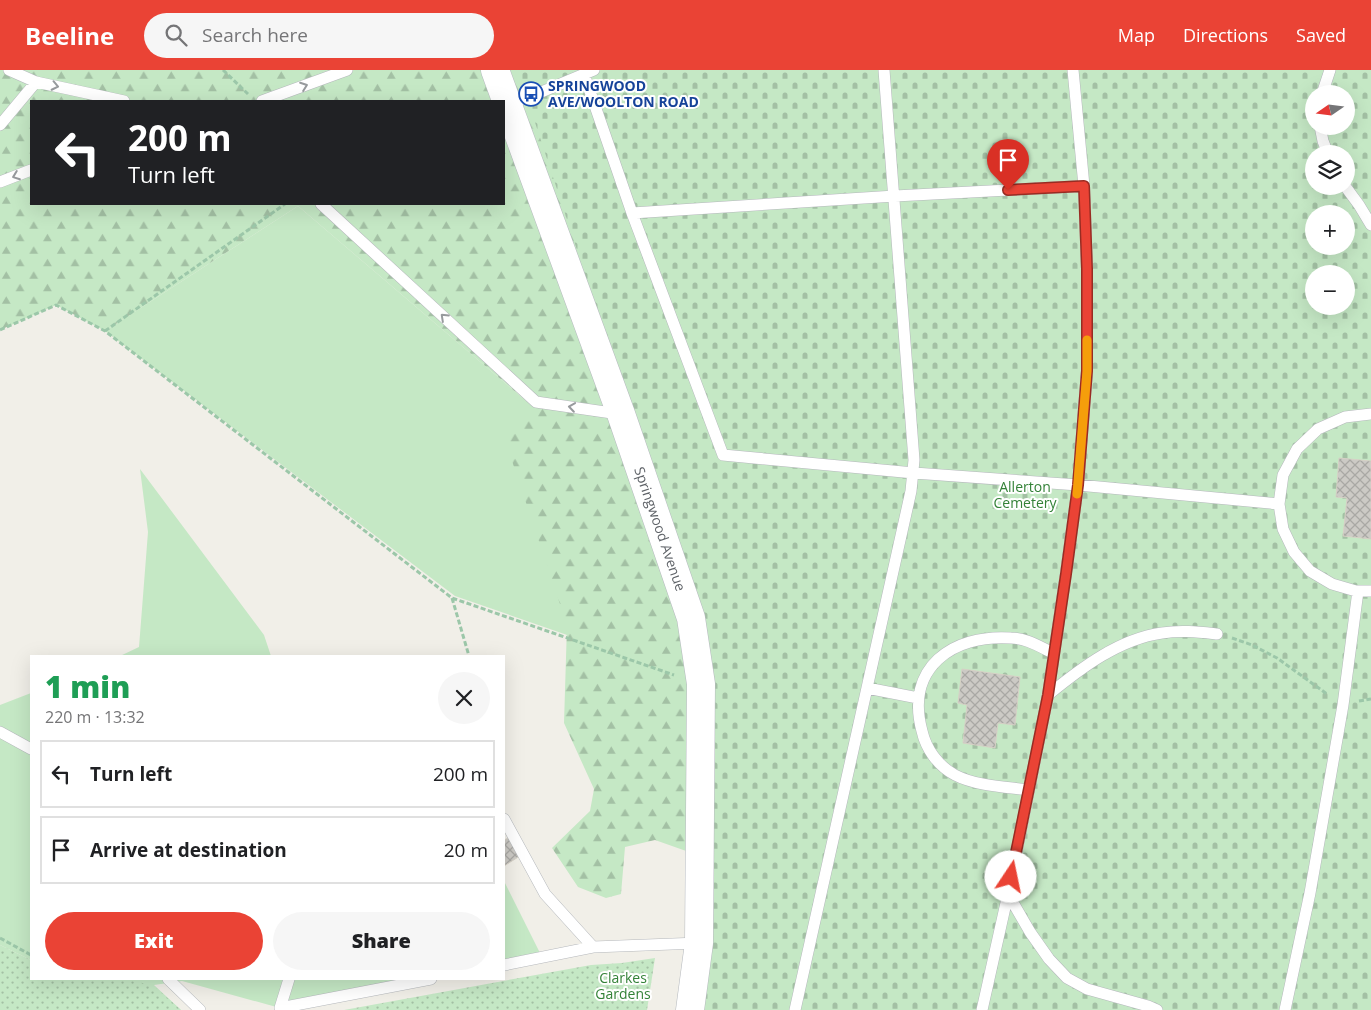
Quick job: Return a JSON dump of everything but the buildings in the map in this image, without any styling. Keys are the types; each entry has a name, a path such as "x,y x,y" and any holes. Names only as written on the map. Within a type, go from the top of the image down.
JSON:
{"street":[{"name":"Springwood Avenue","path":"495,70 621,414 692,618 701,684 699,943 690,1010"}],"lane":[{"path":"9,70 36,82 119,100"},
{"path":"265,100 347,70"},
{"path":"795,1010 868,688 914,473 914,451 884,70"},
{"path":"982,1010 1008,894 1048,695 1078,485 1087,371 1087,269 1084,186 1073,70"},
{"path":"1325,85 1330,70"},
{"path":"508,102 527,98 589,72 632,213 723,455 1279,504"},
{"path":"0,126 36,82"},
{"path":"0,182 30,170"},
{"path":"632,213 1084,186"},
{"path":"1352,195 1371,225"},
{"path":"322,205 536,402 621,414"},
{"path":"1371,414 1345,417 1318,429 1297,449 1283,475 1279,504 1283,529 1294,552 1310,571 1332,584 1358,591 1371,591"},
{"path":"1285,1010 1310,893 1343,705 1358,591"},
{"path":"1048,695 1076,673 1110,651 1135,640 1162,633 1185,631 1217,634"},
{"path":"1029,790 970,781 954,775 944,768 932,755 924,739 918,719 918,698 924,679 934,662 954,647 970,641 988,638 1012,638 1054,653"},
{"path":"868,688 918,698"},
{"path":"0,732 30,749"},
{"path":"505,821 545,894 593,947"},
{"path":"1008,894 1030,932 1049,959 1067,978 1088,989 1140,1003 1157,1010"},
{"path":"505,965 593,947 699,943"},
{"path":"169,980 200,1010"},
{"path":"276,1009 289,980"},
{"path":"276,1009 426,980"}],"path":[{"path":"223,70 249,95"},
{"path":"105,330 284,205"},
{"path":"0,330 56,305 105,330 452,598 701,684"},
{"path":"452,598 470,655"},
{"path":"1217,634 1252,644 1277,658 1343,705"},
{"path":"0,938 30,954"}],"green space":[{"path":"0,70 602,70 737,869 655,840 625,847 621,894 606,898 578,887 552,848 590,811 594,789 564,723 567,625 506,443 532,406 298,206 105,331 56,305 0,330"},
{"name":"Allerton Cemetery","path":"516,70 1371,70 1371,1010 702,1010 713,682 631,414 527,98"},
{"path":"298,206 532,406 697,680 455,596 105,331"},
{"path":"140,469 264,635 271,655 122,655 139,647 148,532"},
{"path":"30,693 30,960 0,945 0,705"},
{"path":"505,883 542,957 505,965"},
{"path":"0,945 30,960 30,980 127,980 153,985 181,1010 0,1010"},
{"name":"Clarkes Gardens","path":"655,958 647,1010 344,1010 591,965"},
{"path":"82,980 403,980 406,984 280,1008 182,981 154,985 181,1010 101,1010"}],"slow traffic":[{"path":"1077,494 1087,371 1087,340"}],"place":[{"name":"SPRINGWOOD AVE/WOOLTON ROAD","path":"531,94"}],"route":[{"path":"1008,190 1084,186 1087,269 1087,371 1078,485 1048,695 1011,877"}]}
